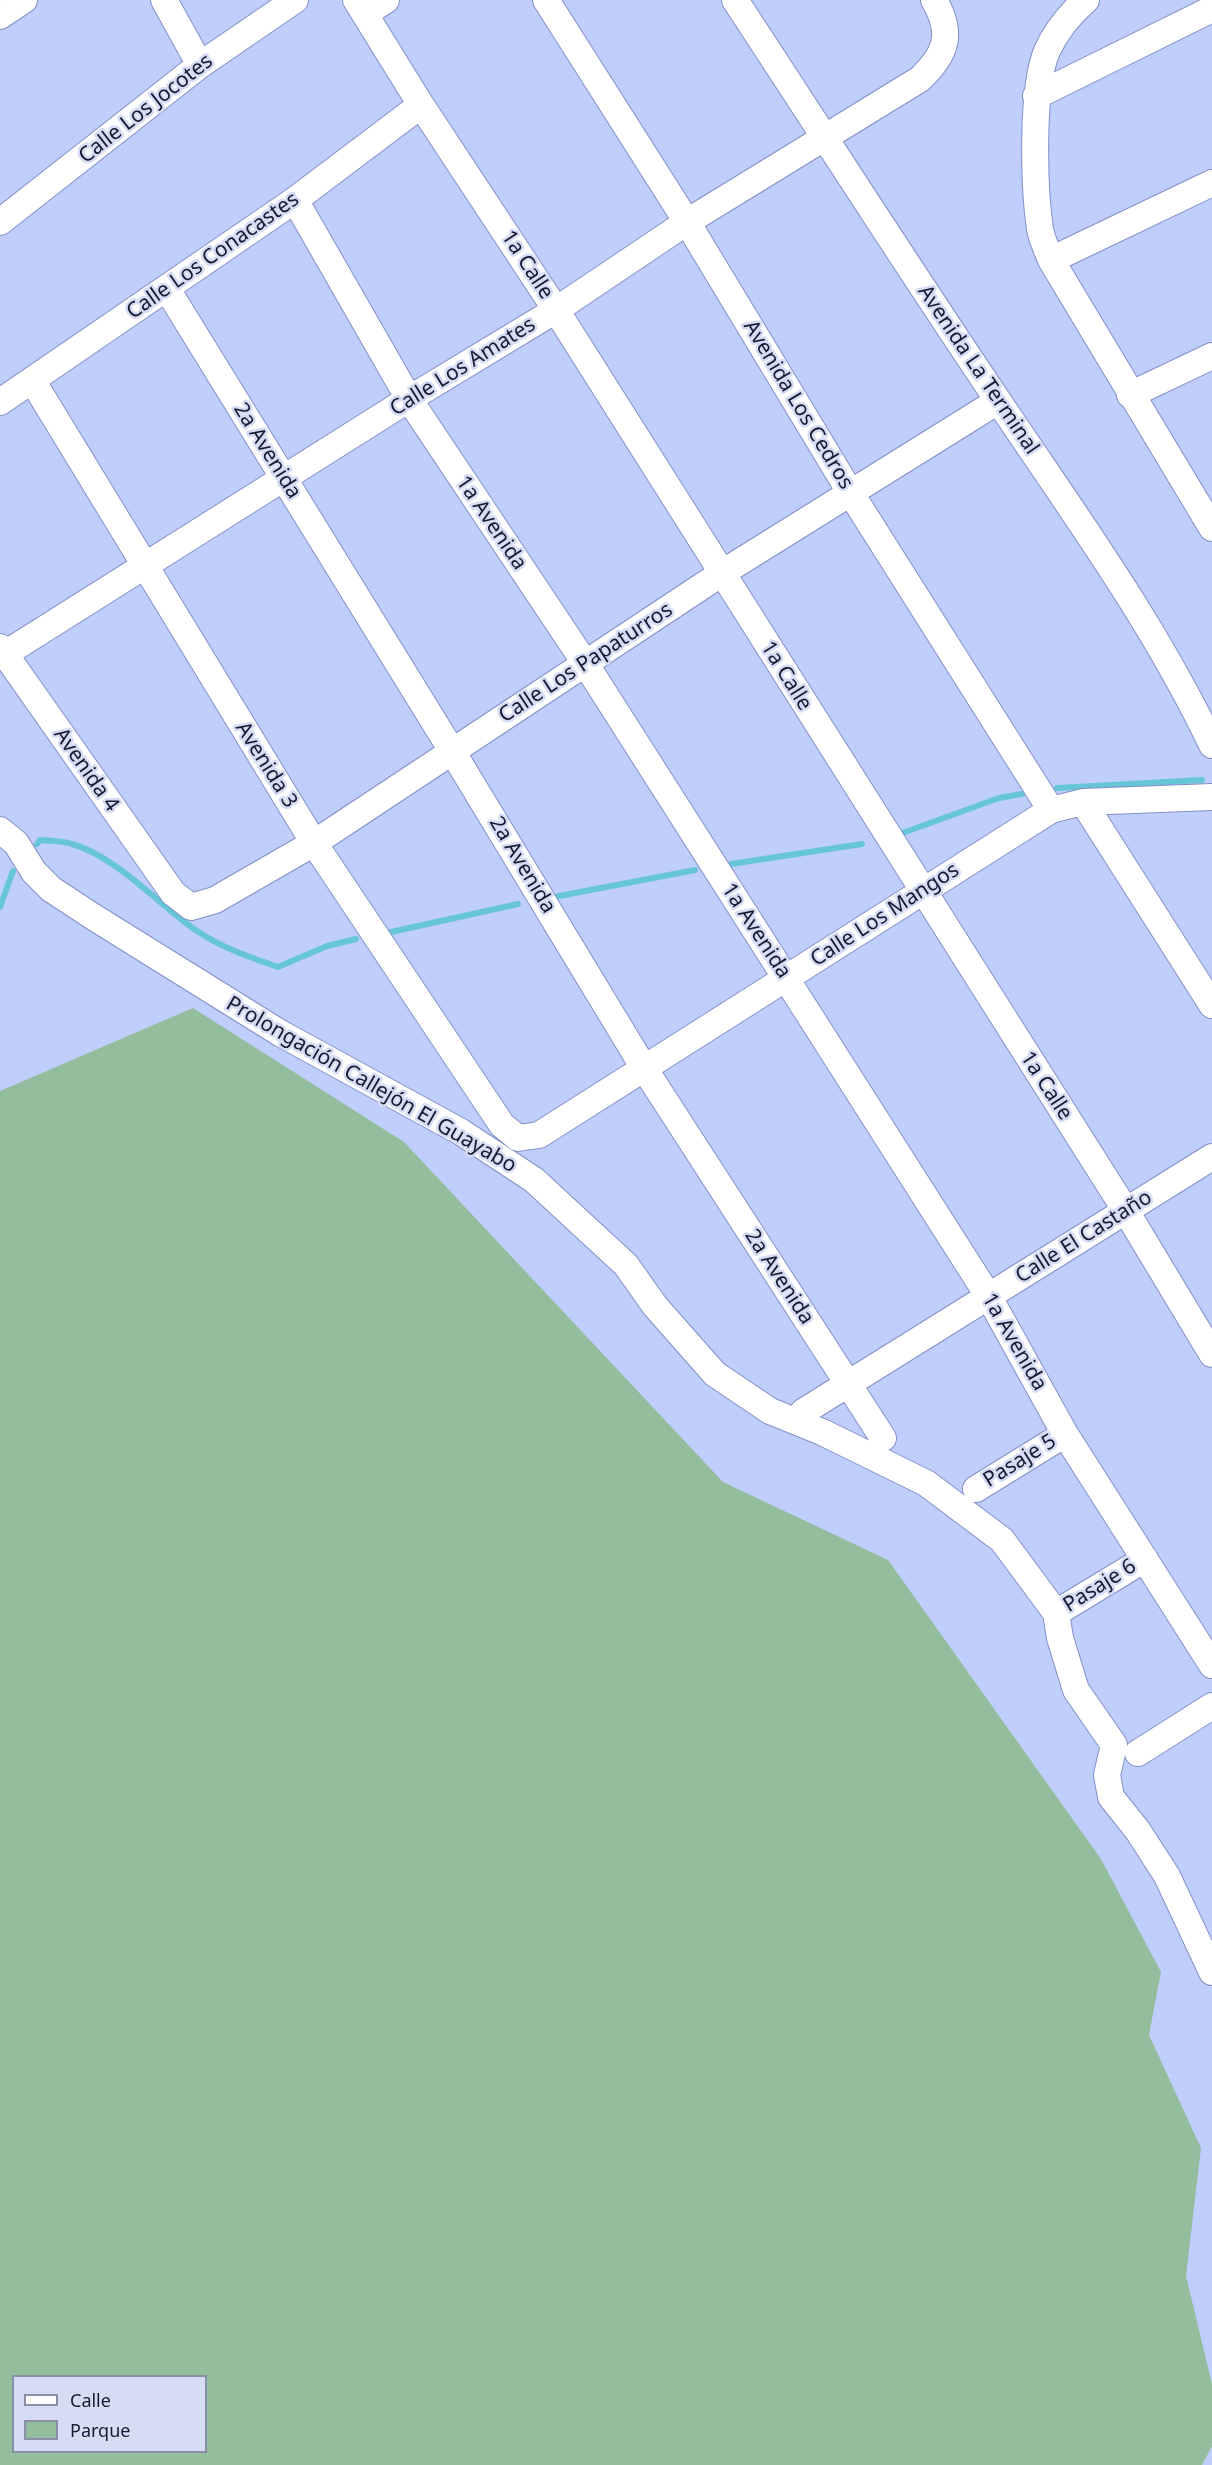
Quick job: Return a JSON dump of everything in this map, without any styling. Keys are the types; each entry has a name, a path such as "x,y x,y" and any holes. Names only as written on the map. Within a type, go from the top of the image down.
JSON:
{"street":[{"path":"0,16 24,0"},
{"path":"164,0 200,65"},
{"name":"Calle Los Jocotes","path":"0,222 200,65 295,0"},
{"path":"361,7 386,0"},
{"name":"Avenida Los Cedros","path":"546,0 687,222 850,492 1051,810"},
{"name":"Avenida La Terminal","path":"735,0 998,401 1096,544 1205,713 1212,745"},
{"name":"Calle Los Amates","path":"1,653 144,568 409,399 556,310 687,222 920,79 935,64 945,46 945,27 934,0"},
{"path":"1086,0 1062,25 1047,52 1036,96 1037,198 1041,232 1051,260 1130,395 1212,528"},
{"name":"1a Calle","path":"361,7 556,310 1126,1211 1212,1354"},
{"path":"1036,96 1212,9"},
{"name":"Calle Los Conacastes","path":"0,402 295,200 422,105"},
{"path":"1051,260 1212,183"},
{"name":"1a Avenida","path":"295,200 409,399 585,663 989,1298 1065,1434 1212,1665"},
{"name":"2a Avenida","path":"167,289 644,1068 883,1438"},
{"path":"1130,395 1212,356"},
{"name":"Avenida 3","path":"32,380 144,568 314,843 502,1125 518,1138"},
{"name":"Calle Los Papaturros","path":"173,892 191,907 215,900 314,843 722,573 998,401"},
{"name":"Avenida 4","path":"1,653 173,892"},
{"name":"Calle Los Mangos","path":"518,1138 539,1135 1051,810 1083,802 1212,797"},
{"path":"1083,802 1212,1005"},
{"name":"Prolongación Callejón El Guayabo","path":"0,830 16,843 34,872 51,889 92,916 280,1034 461,1132 534,1180 561,1208 626,1265 655,1306 715,1374 770,1411 822,1432 926,1483 1002,1540 1056,1613 1059,1638 1076,1690 1114,1745 1107,1775 1111,1797 1138,1831 1167,1876 1212,1972"},
{"name":"Calle El Castaño","path":"803,1412 1212,1157"},
{"name":"Pasaje 5","path":"976,1489 1065,1434"},
{"name":"Pasaje 6","path":"1056,1613 1145,1559"},
{"path":"1138,1753 1212,1706"}],"green space":[{"path":"193,1008 404,1142 723,1482 888,1560 1101,1859 1161,1972 1149,2035 1201,2148 1186,2276 1212,2384 1212,2446 1202,2465 0,2465 0,1091"}],"waterway":[{"path":"1057,788 1202,780"},
{"path":"897,835 999,798 1022,794"},
{"path":"37,844 40,840 60,842 88,850 121,870 197,931 236,952 278,967 327,946 356,939"},
{"path":"731,864 862,844"},
{"path":"554,897 695,870"},
{"path":"0,907 13,871"},
{"path":"391,932 518,904"}]}
